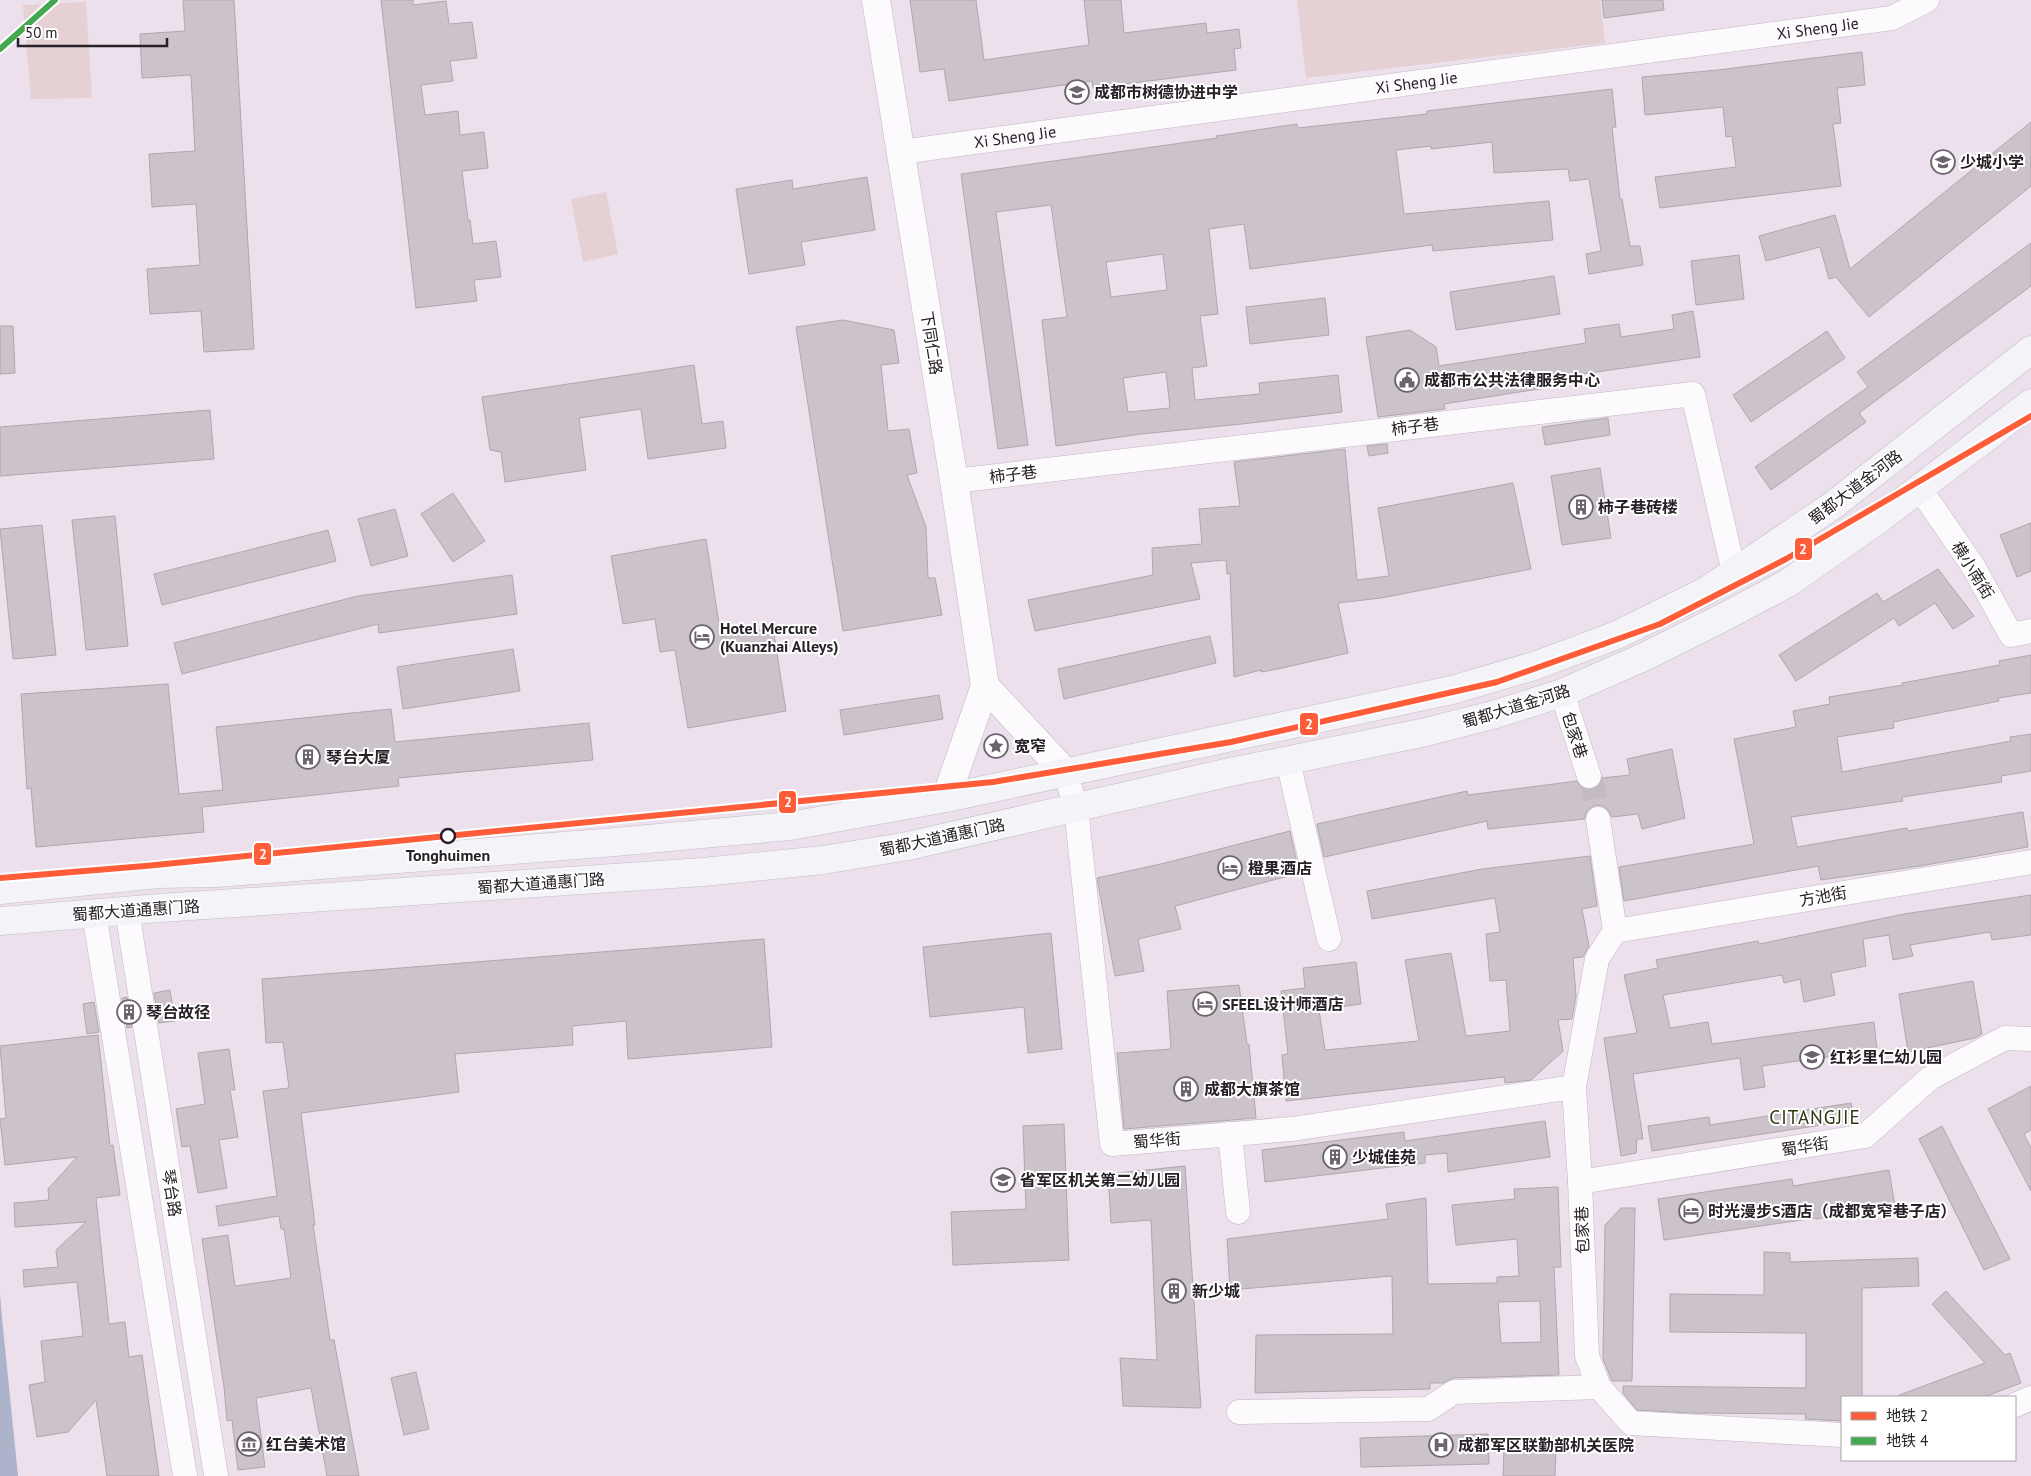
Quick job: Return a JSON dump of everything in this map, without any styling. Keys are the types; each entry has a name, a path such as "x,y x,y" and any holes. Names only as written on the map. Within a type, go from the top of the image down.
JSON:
{"main road":[{"name":"蜀都大道金河路","path":"946,798 1347,713 1471,684 1537,665 1616,635 1706,591 1832,506 2031,350"},
{"name":"蜀都大道金河路","path":"1076,808 1426,732 1496,714 1562,693 1646,656 1720,620 1788,583 1920,489 2031,403"},
{"path":"952,837 1065,772"},
{"name":"蜀都大道通惠门路","path":"0,890 158,874 217,873 790,826 946,798"},
{"name":"蜀都大道通惠门路","path":"0,921 127,910 703,872 824,860 952,837 1076,808"}],"street":[{"name":"下同仁路","path":"876,0 954,481 985,686 946,798"},
{"name":"Xi Sheng Jie","path":"901,152 1891,9 1926,0"},
{"name":"柿子巷","path":"954,481 1693,394 1734,573"},
{"name":"横小南街","path":"1920,489 1973,566 2011,635 2031,631"},
{"path":"985,686 1065,772"},
{"name":"包家巷","path":"1562,693 1589,776"},
{"path":"1288,761 1329,940"},
{"name":"蜀华街","path":"1065,772 1076,808 1112,1144 1292,1129 1574,1087"},
{"path":"1598,819 1615,932"},
{"name":"方池街","path":"1615,932 2031,862"},
{"name":"琴台路","path":"127,910 216,1476"},
{"name":"琴台路","path":"94,913 185,1476"},
{"name":"包家巷","path":"1615,932 1597,959 1574,1087 1587,1356 1599,1387 1631,1423 1841,1435"},
{"name":"蜀华街","path":"1580,1182 1865,1136 1930,1078 2005,1038 2031,1039"},
{"path":"1230,1134 1238,1212"},
{"path":"1239,1412 1428,1409 1454,1392 1599,1387"},
{"path":"2016,1405 2031,1398"}],"shaded area":[{"path":"1297,0 1600,0 1605,43 1306,78"},
{"path":"86,2 92,98 31,99 23,5"},
{"path":"606,192 618,254 583,262 571,199"}],"water":[{"path":"0,1294 2,1318 18,1476 0,1476"}],"building":[{"path":"183,0 234,0 254,349 204,352 201,311 150,314 147,269 200,265 196,204 152,207 149,154 195,151 191,75 142,78 140,34 185,31"},
{"path":"381,0 413,0 413,5 446,1 449,24 472,22 477,58 450,61 453,81 421,85 425,115 458,111 460,135 484,132 488,168 462,171 473,244 496,241 501,277 474,280 477,301 416,308"},
{"path":"910,0 976,0 984,60 1089,45 1084,0 1121,0 1124,33 1206,23 1207,33 1239,29 1241,48 1234,49 1236,70 1093,88 1092,81 949,101 944,69 920,72"},
{"path":"1602,0 1663,0 1664,10 1604,18"},
{"path":"1862,52 1865,85 1837,88 1841,123 1833,124 1841,186 1660,208 1655,177 1736,167 1732,136 1726,137 1723,107 1645,115 1642,77 1718,70"},
{"path":"1612,89 1616,127 1612,127 1620,199 1622,199 1630,246 1640,246 1643,265 1589,274 1586,254 1601,251 1589,179 1570,181 1568,169 1494,173 1492,142 1431,149 1431,146 1396,150 1404,214 1549,201 1553,240 1433,251 1432,245 1250,269 1244,224 1209,229 1218,314 1200,316 1207,366 1192,368 1195,400 1260,394 1259,383 1338,375 1342,412 1141,434 1056,446 1042,320 1067,317 1051,205 996,212 1028,445 998,449 961,174 1217,138 1216,136 1297,124 1298,128 1427,114 1427,111","holes":["1163,254 1167,290 1111,297 1106,262","1166,372 1170,408 1128,412 1123,378"]},
{"path":"2031,122 2031,186 1869,317 1836,277 1829,279 1820,247 1766,261 1759,236 1835,215 1850,269"},
{"path":"867,177 875,230 801,242 805,265 749,274 736,189 792,180 793,189"},
{"path":"2031,243 2031,286 1859,413 1866,422 1771,490 1755,467 1868,387 1857,372"},
{"path":"1739,255 1744,299 1696,305 1691,261"},
{"path":"1554,276 1560,314 1456,330 1450,292"},
{"path":"1325,298 1329,335 1250,344 1246,307"},
{"path":"1693,311 1700,357 1569,376 1570,384 1444,404 1445,409 1378,417 1366,337 1410,330 1436,347 1439,366 1586,343 1584,329 1619,324 1621,337 1674,329 1672,315"},
{"path":"843,320 894,330 899,363 881,365 888,431 909,429 917,473 907,475 926,527 928,578 935,578 942,615 843,631 796,327"},
{"path":"0,326 13,326 15,373 0,374"},
{"path":"1827,331 1845,358 1751,422 1733,395"},
{"path":"694,365 702,424 723,421 726,448 648,459 641,409 579,418 586,470 505,482 501,452 490,450 482,397"},
{"path":"210,410 214,459 0,476 0,427"},
{"path":"1608,418 1610,435 1545,445 1542,427"},
{"path":"1387,444 1388,453 1369,456 1367,446"},
{"path":"1345,449 1357,580 1389,576 1378,508 1513,483 1531,569 1381,598 1338,603 1348,653 1234,677 1230,573 1227,574 1226,560 1191,563 1200,599 1035,631 1028,600 1153,575 1152,548 1202,544 1199,509 1240,506 1234,462"},
{"name":"柿子巷砖楼","path":"1600,468 1611,538 1562,545 1551,476"},
{"path":"453,493 485,541 453,562 421,514"},
{"path":"395,509 408,556 371,566 358,519"},
{"path":"115,516 128,646 86,650 72,520"},
{"path":"2031,523 2031,571 2017,577 2000,535"},
{"path":"42,525 56,655 13,659 0,529"},
{"path":"328,530 336,561 162,605 154,574"},
{"path":"706,539 721,637 773,628 786,711 688,728 675,650 660,652 655,619 623,624 611,556"},
{"path":"1938,569 1974,616 1953,629 1935,603 1899,626 1894,618 1796,681 1779,655 1877,593 1883,602"},
{"path":"512,575 517,614 379,633 378,624 182,674 174,643 358,596"},
{"path":"1210,636 1216,663 1064,699 1058,669"},
{"path":"513,649 520,691 403,709 397,667"},
{"path":"2031,655 2031,693 1998,698 1999,701 1893,722 1894,728 1837,737 1842,772 2011,741 2010,737 2031,734 2031,771 2001,776 2002,782 1902,797 1903,801 1791,817 1797,847 1907,828 1908,831 2023,812 2028,847 1920,866 1821,880 1818,866 1624,901 1619,867 1754,844 1734,739 1796,727 1793,711 1830,704 1829,697 1903,685 1902,683 2000,665 1999,661"},
{"path":"168,684 179,794 223,790 216,727 391,709 395,742 589,723 593,760 398,778 399,786 202,807 204,832 36,847 31,788 27,789 21,694"},
{"path":"939,695 943,719 844,735 840,710"},
{"path":"1672,749 1685,818 1642,829 1638,814 1612,817 1603,806 1596,805 1585,814 1585,819 1488,829 1487,821 1324,857 1317,824 1467,791 1468,795 1577,781 1580,786 1586,789 1593,789 1600,785 1602,778 1630,775 1627,759"},
{"path":"1290,831 1297,863 1293,864 1296,874 1175,906 1181,929 1138,939 1144,971 1115,976 1097,878 1165,863"},
{"path":"1590,856 1597,906 1582,909 1589,946 1583,957 1573,958 1576,996 1572,1019 1558,1020 1563,1051 1531,1080 1505,1083 1504,1077 1286,1101 1282,1055 1288,1054 1281,991 1305,988 1303,968 1356,962 1361,1004 1319,1010 1325,1050 1419,1041 1405,960 1451,953 1466,1036 1510,1031 1506,980 1490,981 1486,934 1500,932 1495,898 1372,919 1367,891 1482,869"},
{"path":"2031,895 2031,935 1992,940 1990,932 1910,945 1913,956 1893,960 1889,935 1863,939 1866,966 1831,973 1835,995 1804,1002 1800,979 1784,983 1782,975 1663,995 1670,1028 1708,1022 1712,1044 1874,1022 1877,1050 1762,1066 1765,1087 1744,1090 1740,1058 1633,1074 1643,1139 1637,1139 1636,1153 1621,1156 1604,1038 1637,1033 1624,975 1658,968 1656,960 1758,941 1759,944 1904,914"},
{"path":"1051,933 1062,1049 1028,1053 1024,1007 930,1017 923,947"},
{"path":"764,939 772,1047 628,1059 626,1021 572,1026 573,1045 455,1054 459,1092 301,1113 315,1225 313,1225 330,1340 334,1340 359,1476 327,1476 311,1388 256,1398 265,1467 238,1470 232,1420 227,1421 224,1387 202,1239 228,1235 235,1286 291,1278 284,1229 281,1229 279,1216 219,1226 216,1206 277,1196 263,1091 289,1088 283,1042 266,1043 262,979"},
{"path":"1973,981 1982,1034 1975,1038 1908,1052 1899,994"},
{"name":"成都大旗茶馆","path":"1239,985 1247,1044 1249,1044 1256,1118 1124,1129 1117,1053 1171,1049 1167,991"},
{"path":"170,990 175,1021 159,1023 154,993"},
{"path":"127,997 132,1027 127,1028 122,998"},
{"path":"94,1002 99,1032 87,1034 83,1004"},
{"path":"98,1035 110,1146 113,1145 120,1195 96,1198 109,1324 125,1322 129,1357 142,1355 159,1476 107,1476 96,1400 68,1432 37,1437 29,1385 45,1382 41,1341 83,1336 77,1282 24,1287 23,1270 58,1267 56,1250 86,1222 15,1227 14,1203 49,1200 48,1189 77,1157 5,1165 0,1119 6,1118 0,1046"},
{"path":"229,1049 235,1090 230,1090 238,1137 219,1140 227,1188 198,1193 190,1146 182,1147 176,1109 205,1104 198,1053"},
{"path":"2031,1086 2031,1130 2024,1134 2031,1148 2031,1191 1988,1109"},
{"path":"1851,1103 1854,1120 1652,1151 1648,1126 1709,1117 1710,1125"},
{"path":"1545,1121 1550,1157 1448,1172 1447,1153 1425,1155 1425,1163 1265,1182 1262,1150 1404,1132 1405,1141"},
{"path":"1064,1124 1069,1260 953,1265 951,1212 1026,1209 1023,1126"},
{"path":"1942,1126 2010,1259 1984,1270 1919,1139"},
{"name":"新少城","path":"1185,1166 1201,1408 1123,1406 1120,1358 1157,1360 1151,1220 1111,1223 1108,1174"},
{"path":"1889,1170 1895,1206 1664,1240 1658,1199 1792,1179 1793,1186"},
{"path":"1558,1187 1561,1267 1554,1267 1559,1375 1454,1378 1443,1383 1430,1383 1430,1389 1255,1393 1256,1335 1393,1334 1392,1276 1230,1290 1227,1239 1388,1219 1386,1204 1426,1198 1428,1284 1497,1283 1497,1277 1519,1276 1517,1239 1456,1245 1452,1205 1515,1199 1514,1189","holes":["1540,1301 1541,1342 1501,1343 1498,1302"]},
{"path":"1621,1208 1635,1208 1632,1381 1612,1381 1603,1359 1605,1225"},
{"path":"1764,1252 1790,1253 1790,1262 1918,1258 1919,1286 1862,1288 1862,1396 1841,1396 1841,1421 1805,1419 1806,1414 1690,1413 1637,1410 1623,1393 1623,1386 1806,1388 1806,1333 1670,1332 1670,1294 1764,1295"},
{"path":"1946,1291 2005,1355 2010,1353 2021,1383 1987,1396 1897,1396 1985,1363 1932,1304"},
{"path":"416,1372 429,1429 404,1435 391,1378"},
{"path":"1488,1434 1489,1464 1361,1467 1360,1438"},
{"path":"1504,1449 1556,1449 1555,1476 1503,1476"}],"tunnel":[{"path":"1589,776 1594,792 1598,819"}],"metro line":[{"name":"4","path":"0,49 55,0"},
{"name":"2","path":"0,878 145,866 993,782 1231,742 1497,682 1660,624 1786,559 2031,416"}],"place":[{"name":"成都市树德协进中学","path":"1077,92"},
{"name":"少城小学","path":"1943,162"},
{"name":"成都市公共法律服务中心","path":"1407,380"},
{"name":"柿子巷砖楼","path":"1581,507"},
{"name":"Hotel Mercure (Kuanzhai Alleys)","path":"702,637"},
{"name":"宽窄","path":"996,746"},
{"name":"琴台大厦","path":"308,757"},
{"name":"Tonghuimen","path":"448,836"},
{"name":"橙果酒店","path":"1230,868"},
{"name":"SFEEL设计师酒店","path":"1205,1004"},
{"name":"琴台故径","path":"129,1012"},
{"name":"红衫里仁幼儿园","path":"1812,1057"},
{"name":"成都大旗茶馆","path":"1186,1089"},
{"name":"少城佳苑","path":"1335,1157"},
{"name":"省军区机关第二幼儿园","path":"1003,1180"},
{"name":"时光漫步S酒店（成都宽窄巷子店）","path":"1691,1211"},
{"name":"新少城","path":"1174,1291"},
{"name":"红台美术馆","path":"249,1444"},
{"name":"成都军区联勤部机关医院","path":"1441,1445"}],"district":[{"name":"CITANGJIE","path":"1815,1117"}]}
